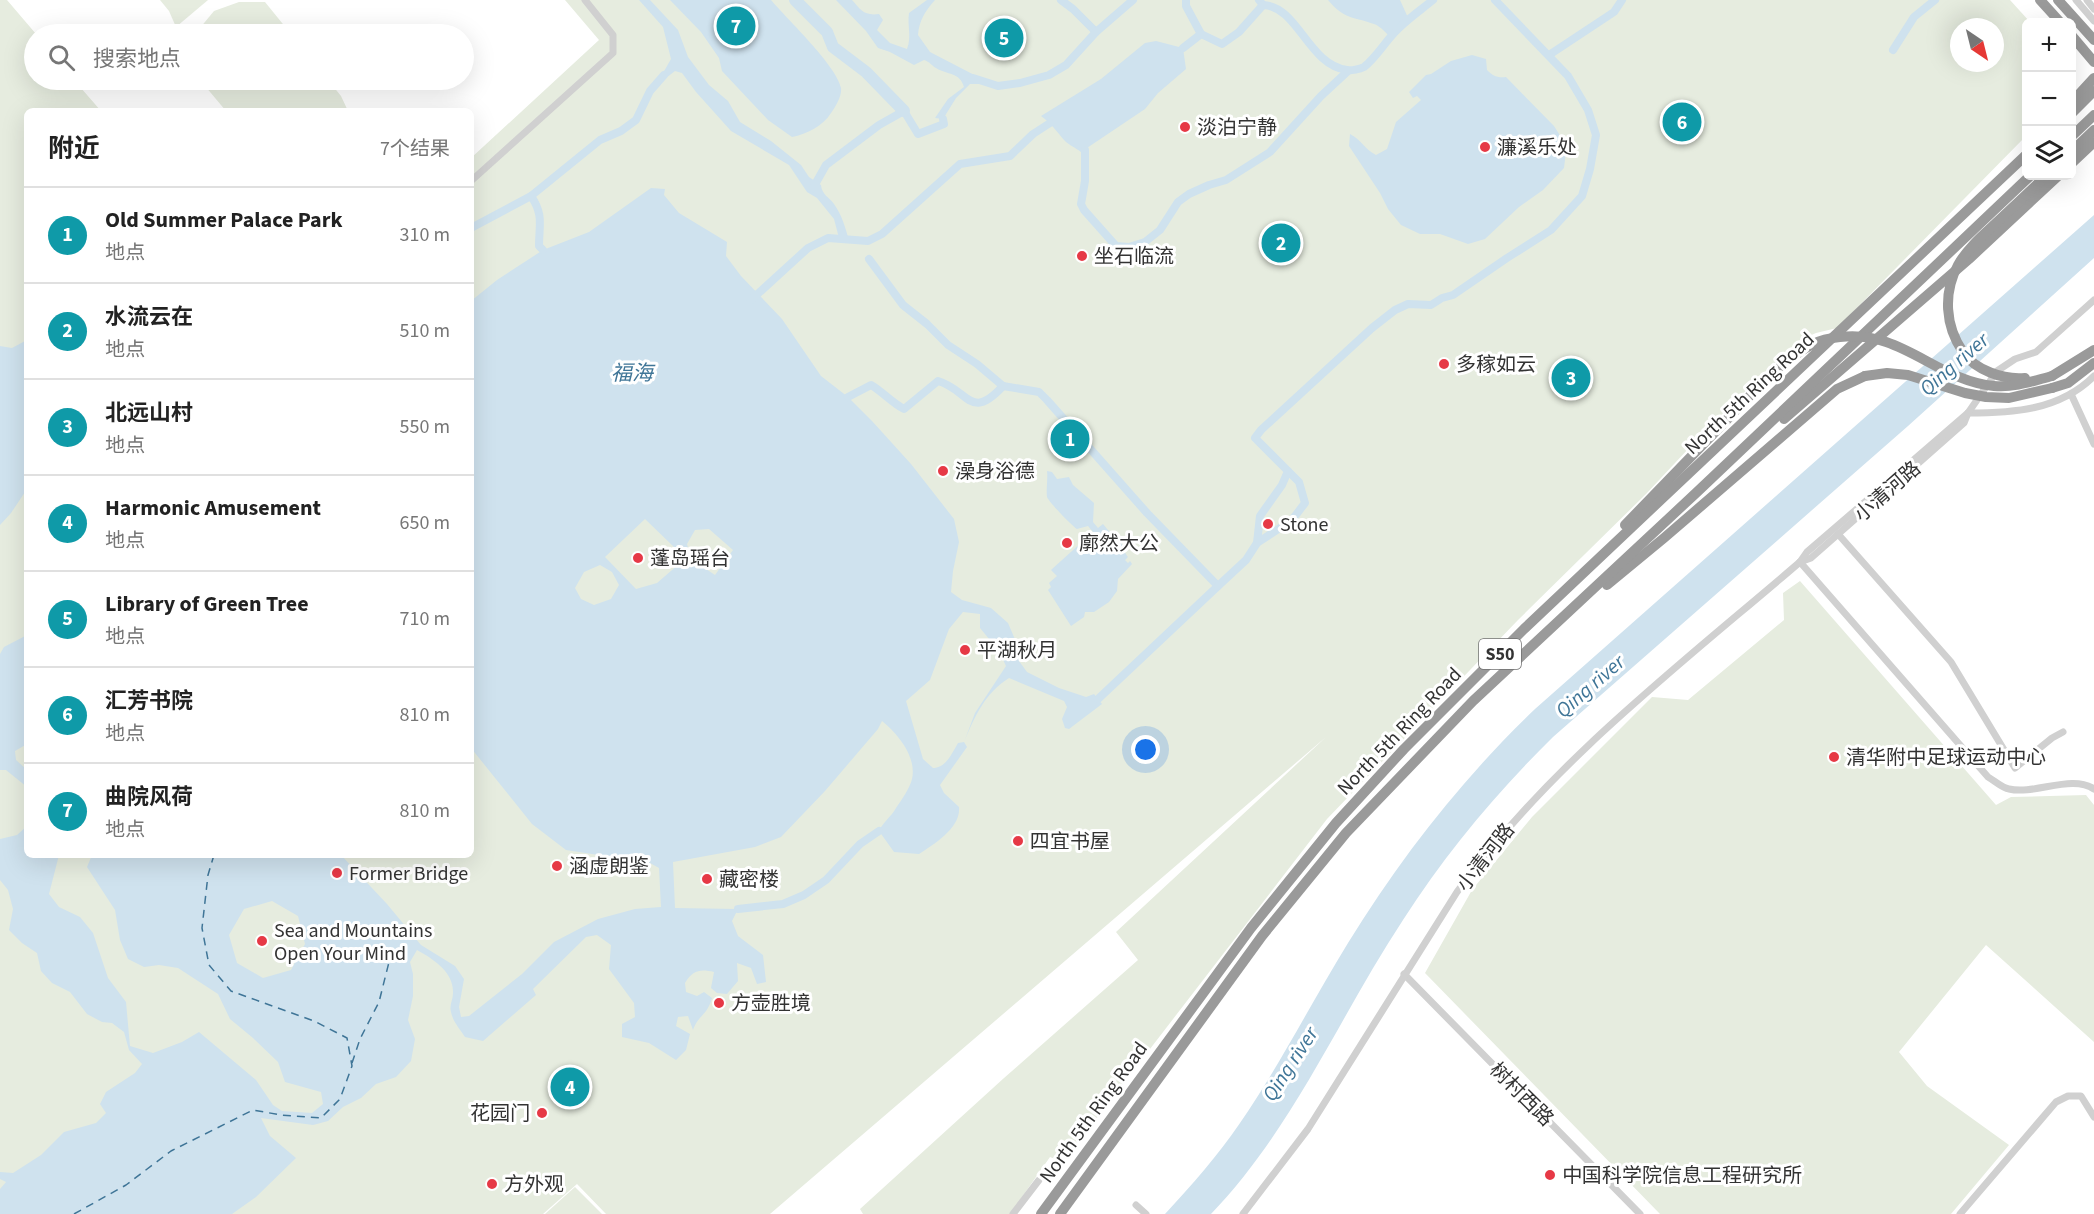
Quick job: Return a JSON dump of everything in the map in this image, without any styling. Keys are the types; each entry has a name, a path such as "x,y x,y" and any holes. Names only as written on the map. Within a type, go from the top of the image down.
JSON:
{"highway":[{"path":"2040,0 2056,18"},
{"path":"2058,0 2094,40"},
{"path":"2076,41 2094,62"},
{"path":"2076,98 2094,78"},
{"path":"2076,109 2094,91"},
{"path":"2076,132 2094,115"},
{"path":"2076,147 2094,130"},
{"path":"2076,159 2094,142"},
{"path":"1950,228 2022,153"},
{"name":"North 5th Ring Road","path":"1041,1214 1251,928 1336,824 1404,749 1524,629 2022,159"},
{"name":"North 5th Ring Road","path":"1060,1214 1262,936 1346,833 1440,735 1536,641 1696,493 2026,180"},
{"path":"2042,180 1974,244 1958,265 1948,294 1947,319 1955,340 1965,356 1981,369 2019,379 2052,376"},
{"path":"1696,493 1863,352 1969,259 2054,180"},
{"path":"1524,629 1791,357 1815,343 1852,335 1874,338 1895,344 1974,382 1994,386 2019,385 2052,376 2094,350"},
{"path":"1536,641 1665,538 1837,389 1865,375 1887,373 1908,375 1965,393 2009,398 2068,383 2094,363"}],"street":[{"path":"474,178 613,52 613,35 585,0"},
{"path":"2076,0 2090,6 2094,21"},
{"name":"小清河路","path":"1800,562 1811,558 1964,423 1968,413 1997,371 2015,358 2036,352 2094,300"},
{"path":"1968,413 2031,409 2050,404 2070,394 2094,376"},
{"path":"2070,394 2094,444"},
{"name":"小清河路","path":"1243,1214 1308,1129 1457,892 1482,858 1522,812 1563,769 1624,712 1800,562 1807,552 1968,413"},
{"path":"1838,534 1951,662 2015,768 2063,732"},
{"path":"1800,562 1988,777 2007,789 2021,790 2084,783 2094,789"},
{"name":"树村西路","path":"1404,974 1640,1214"},
{"path":"1960,1214 2056,1102 2068,1096 2081,1096 2094,1118"},
{"path":"1013,1214 1039,1180"},
{"path":"1137,1205 1146,1214"}],"shaded area":[{"path":"0,0 7,0 27,24 24,24 24,90 83,90 98,108 24,108 24,858 474,858 474,155 599,40 565,0 2010,0 2026,18 2022,18 2022,140 1837,328 1800,340 1762,375 1518,620 1327,819 1063,1162 1050,1157 1010,1214 863,1214 860,1209 1138,960 1116,932 1326,737 770,1214 606,1214 577,1184 543,1214 0,1214"},
{"path":"160,0 208,0 180,24 175,24 169,11"},
{"path":"239,2 265,2 283,24 203,24 214,11"},
{"path":"208,90 336,90 347,108 223,108"},
{"path":"1800,581 1996,805 2011,797 2086,795 2094,805 2094,1042 1986,945 1899,1052 1927,1086 2009,1145 1951,1214 1660,1214 1425,973 1472,890 1532,817 1652,697 1688,700 1784,620 1783,593"},
{"path":"575,1187 602,1214 545,1214"}],"water":[{"path":"639,0 650,0 678,30 688,57 709,85 728,101 740,122 771,141 801,165 809,177 821,185 824,194 839,212 849,240 839,238 834,219 817,198 807,192 789,165 731,131 682,73 675,71 666,78 663,73 671,59 663,27"},
{"path":"670,0 771,0 821,55 837,79 841,91 828,118 809,132 792,137 768,120 722,71 719,58 701,32"},
{"path":"836,0 852,0 866,13 879,14 883,20 877,30 890,43 907,49 909,13 927,0 935,0 923,16 918,35 930,52 984,80 981,84 970,84 956,98 943,119 935,118 948,99 964,87 962,82 953,74 940,70 924,60 914,65 878,48 866,31"},
{"path":"1328,0 1400,0 1410,22 1393,39 1377,25 1339,11"},
{"path":"1156,41 1183,48 1186,69 1158,93 1145,109 1081,152 1065,141 1041,116 1101,79 1145,43"},
{"path":"1472,55 1486,59 1487,70 1491,74 1506,77 1554,126 1566,152 1564,168 1543,190 1519,207 1485,239 1468,244 1440,234 1420,234 1401,225 1388,209 1349,146 1350,134 1376,155 1387,149 1396,122 1421,100 1417,96 1413,98 1409,92 1426,75 1451,61"},
{"name":"福海","path":"651,188 665,189 664,195 679,213 727,242 726,256 741,276 782,319 821,376 848,397 872,421 911,464 954,519 959,542 951,592 962,600 991,608 1008,623 1017,644 1019,661 1027,672 1059,688 1086,697 1094,694 1102,704 1069,729 1065,728 1062,719 1067,707 1064,701 1009,678 1001,684 982,706 964,742 967,747 940,785 944,793 959,807 956,822 945,835 919,854 894,852 879,831 907,790 913,771 912,762 905,747 882,721 878,729 825,791 781,837 755,847 673,862 675,908 738,909 732,921 738,936 763,955 766,982 757,984 751,968 737,963 738,981 727,994 717,993 711,988 714,972 701,971 691,975 685,983 686,992 697,996 704,992 712,998 693,1030 688,1016 678,1017 676,1026 690,1034 686,1050 676,1060 649,1043 622,1037 622,1024 635,1017 634,1003 609,969 611,945 597,935 586,937 533,989 536,995 483,1041 465,1037 451,1012 453,993 450,979 436,962 417,950 410,962 413,974 413,996 408,1020 415,1039 411,1061 396,1077 376,1084 361,1098 343,1107 328,1121 313,1125 261,1118 270,1136 296,1158 256,1197 232,1214 0,1214 0,1189 6,1182 0,1179 0,1172 13,1173 41,1155 64,1132 96,1123 106,1113 100,1104 106,1092 135,1073 142,1064 129,1050 124,1032 112,1023 102,1022 87,1014 70,992 52,983 41,971 37,953 9,930 13,909 8,890 0,880 0,839 17,835 24,829 24,858 58,858 49,894 59,907 80,917 93,933 108,978 126,1002 130,1046 153,1053 182,1042 199,1032 256,1080 273,1105 282,1111 312,1113 323,1104 321,1092 285,1082 278,1062 230,1019 218,994 178,968 159,965 144,967 128,959 120,940 115,910 87,867 91,858 344,858 421,945 455,966 464,979 459,1007 461,1017 469,1016 522,974 554,942 598,919 635,909 661,907 659,868 650,863 566,850 532,824 474,752 474,299 497,280 543,250 589,232","holes":["645,519 674,547 679,564 657,583 636,589 605,557","709,529 733,550 715,575 691,559 687,544 695,530","600,565 612,572 619,585 611,599 594,605 581,599 575,588 584,572","963,612 980,614 980,628 999,651 1006,666 975,713 964,742 958,743 945,763 933,768 923,759 906,701 930,680 949,629","272,901 298,916 305,944 291,970 263,978 237,963 229,935 244,909"]},
{"name":"Qing river","path":"2094,215 2094,258 1908,426 1553,737 1512,780 1454,847 1419,895 1291,1109 1267,1146 1240,1181 1211,1214 1165,1214 1223,1147 1240,1123 1269,1079 1368,911 1434,820 1482,763 1535,709"},
{"path":"24,342 24,494 0,525 0,346 12,348"},
{"path":"1047,471 1052,472 1057,479 1069,477 1073,485 1094,503 1093,522 1098,528 1103,524 1119,540 1128,557 1125,560 1132,564 1118,579 1117,591 1109,602 1094,612 1085,612 1084,617 1071,626 1048,590 1051,587 1049,583 1057,576 1051,570 1093,532 1088,526 1077,529 1049,500"},
{"path":"24,637 24,746 15,751 16,760 24,767 24,785 6,770 0,770 0,654 4,647"}],"waterway":[{"path":"795,0 827,32 833,47 866,72 904,111"},
{"path":"1061,0 1096,32"},
{"path":"973,78 998,86 1049,75 1066,65 1096,32 1133,0"},
{"path":"1186,0 1186,6 1201,34"},
{"path":"1259,0 1263,5 1275,8 1285,15 1322,58 1334,66 1349,70 1364,67 1398,29 1433,0"},
{"path":"1218,586 1246,560 1257,543 1260,516 1282,485 1288,471 1255,438 1261,430 1372,328 1395,310 1408,304 1431,305 1442,298 1453,295 1551,230 1582,196 1596,135 1588,110 1568,76 1495,0"},
{"path":"1549,55 1614,12 1622,0"},
{"path":"1893,50 1914,17 1935,0"},
{"path":"1183,48 1201,34 1222,44 1239,32 1263,5"},
{"path":"1085,150 1085,181 1081,204 1116,246 1129,247 1145,242 1160,230 1178,202 1189,194 1226,180 1270,152 1321,96 1348,71"},
{"path":"474,226 531,196 600,140 621,131 636,120 650,91 664,75"},
{"path":"813,188 826,165 879,125 904,111 918,134 944,124 943,119"},
{"path":"751,300 808,248 828,238 868,241 882,234 960,164 1010,156 1033,134 1050,123"},
{"path":"531,196 538,209 539,246 543,250"},
{"path":"869,259 903,305 948,345 977,364 1003,386 1039,392 1147,513 1218,586 1098,699"},
{"path":"848,397 871,385 904,409 938,381 976,403 983,402 1003,386"},
{"path":"1257,543 1292,520 1305,503 1299,482 1288,471"},
{"path":"738,909 783,904 804,895 826,880 860,844 879,831"}],"ferry route":[{"path":"74,1214 126,1185 171,1151 253,1110 321,1118 340,1099 352,1066 347,1038 314,1021 231,991 209,965 202,928 208,875 213,858"},
{"path":"352,1063 360,1039 379,1002 391,954 409,945"}],"place":[{"name":"曲院风荷","path":"736,26"},
{"name":"Library of Green Tree","path":"1004,38"},
{"name":"汇芳书院","path":"1682,122"},
{"name":"淡泊宁静","path":"1185,127"},
{"name":"濂溪乐处","path":"1485,147"},
{"name":"水流云在","path":"1281,243"},
{"name":"坐石临流","path":"1082,256"},
{"name":"多稼如云","path":"1444,364"},
{"name":"北远山村","path":"1571,378"},
{"name":"Old Summer Palace Park","path":"1070,439"},
{"name":"澡身浴德","path":"943,471"},
{"name":"Stone","path":"1268,524"},
{"name":"廓然大公","path":"1067,543"},
{"name":"蓬岛瑶台","path":"638,558"},
{"name":"平湖秋月","path":"965,650"},
{"name":"清华附中足球运动中心","path":"1834,757"},
{"name":"四宜书屋","path":"1018,841"},
{"name":"涵虚朗鉴","path":"557,866"},
{"name":"Former Bridge","path":"337,873"},
{"name":"藏密楼","path":"707,879"},
{"name":"Sea and Mountains Open Your Mind","path":"262,941"},
{"name":"方壶胜境","path":"719,1003"},
{"name":"Harmonic Amusement","path":"570,1087"},
{"name":"花园门","path":"542,1113"},
{"name":"中国科学院信息工程研究所","path":"1550,1175"},
{"name":"方外观","path":"492,1184"}]}
